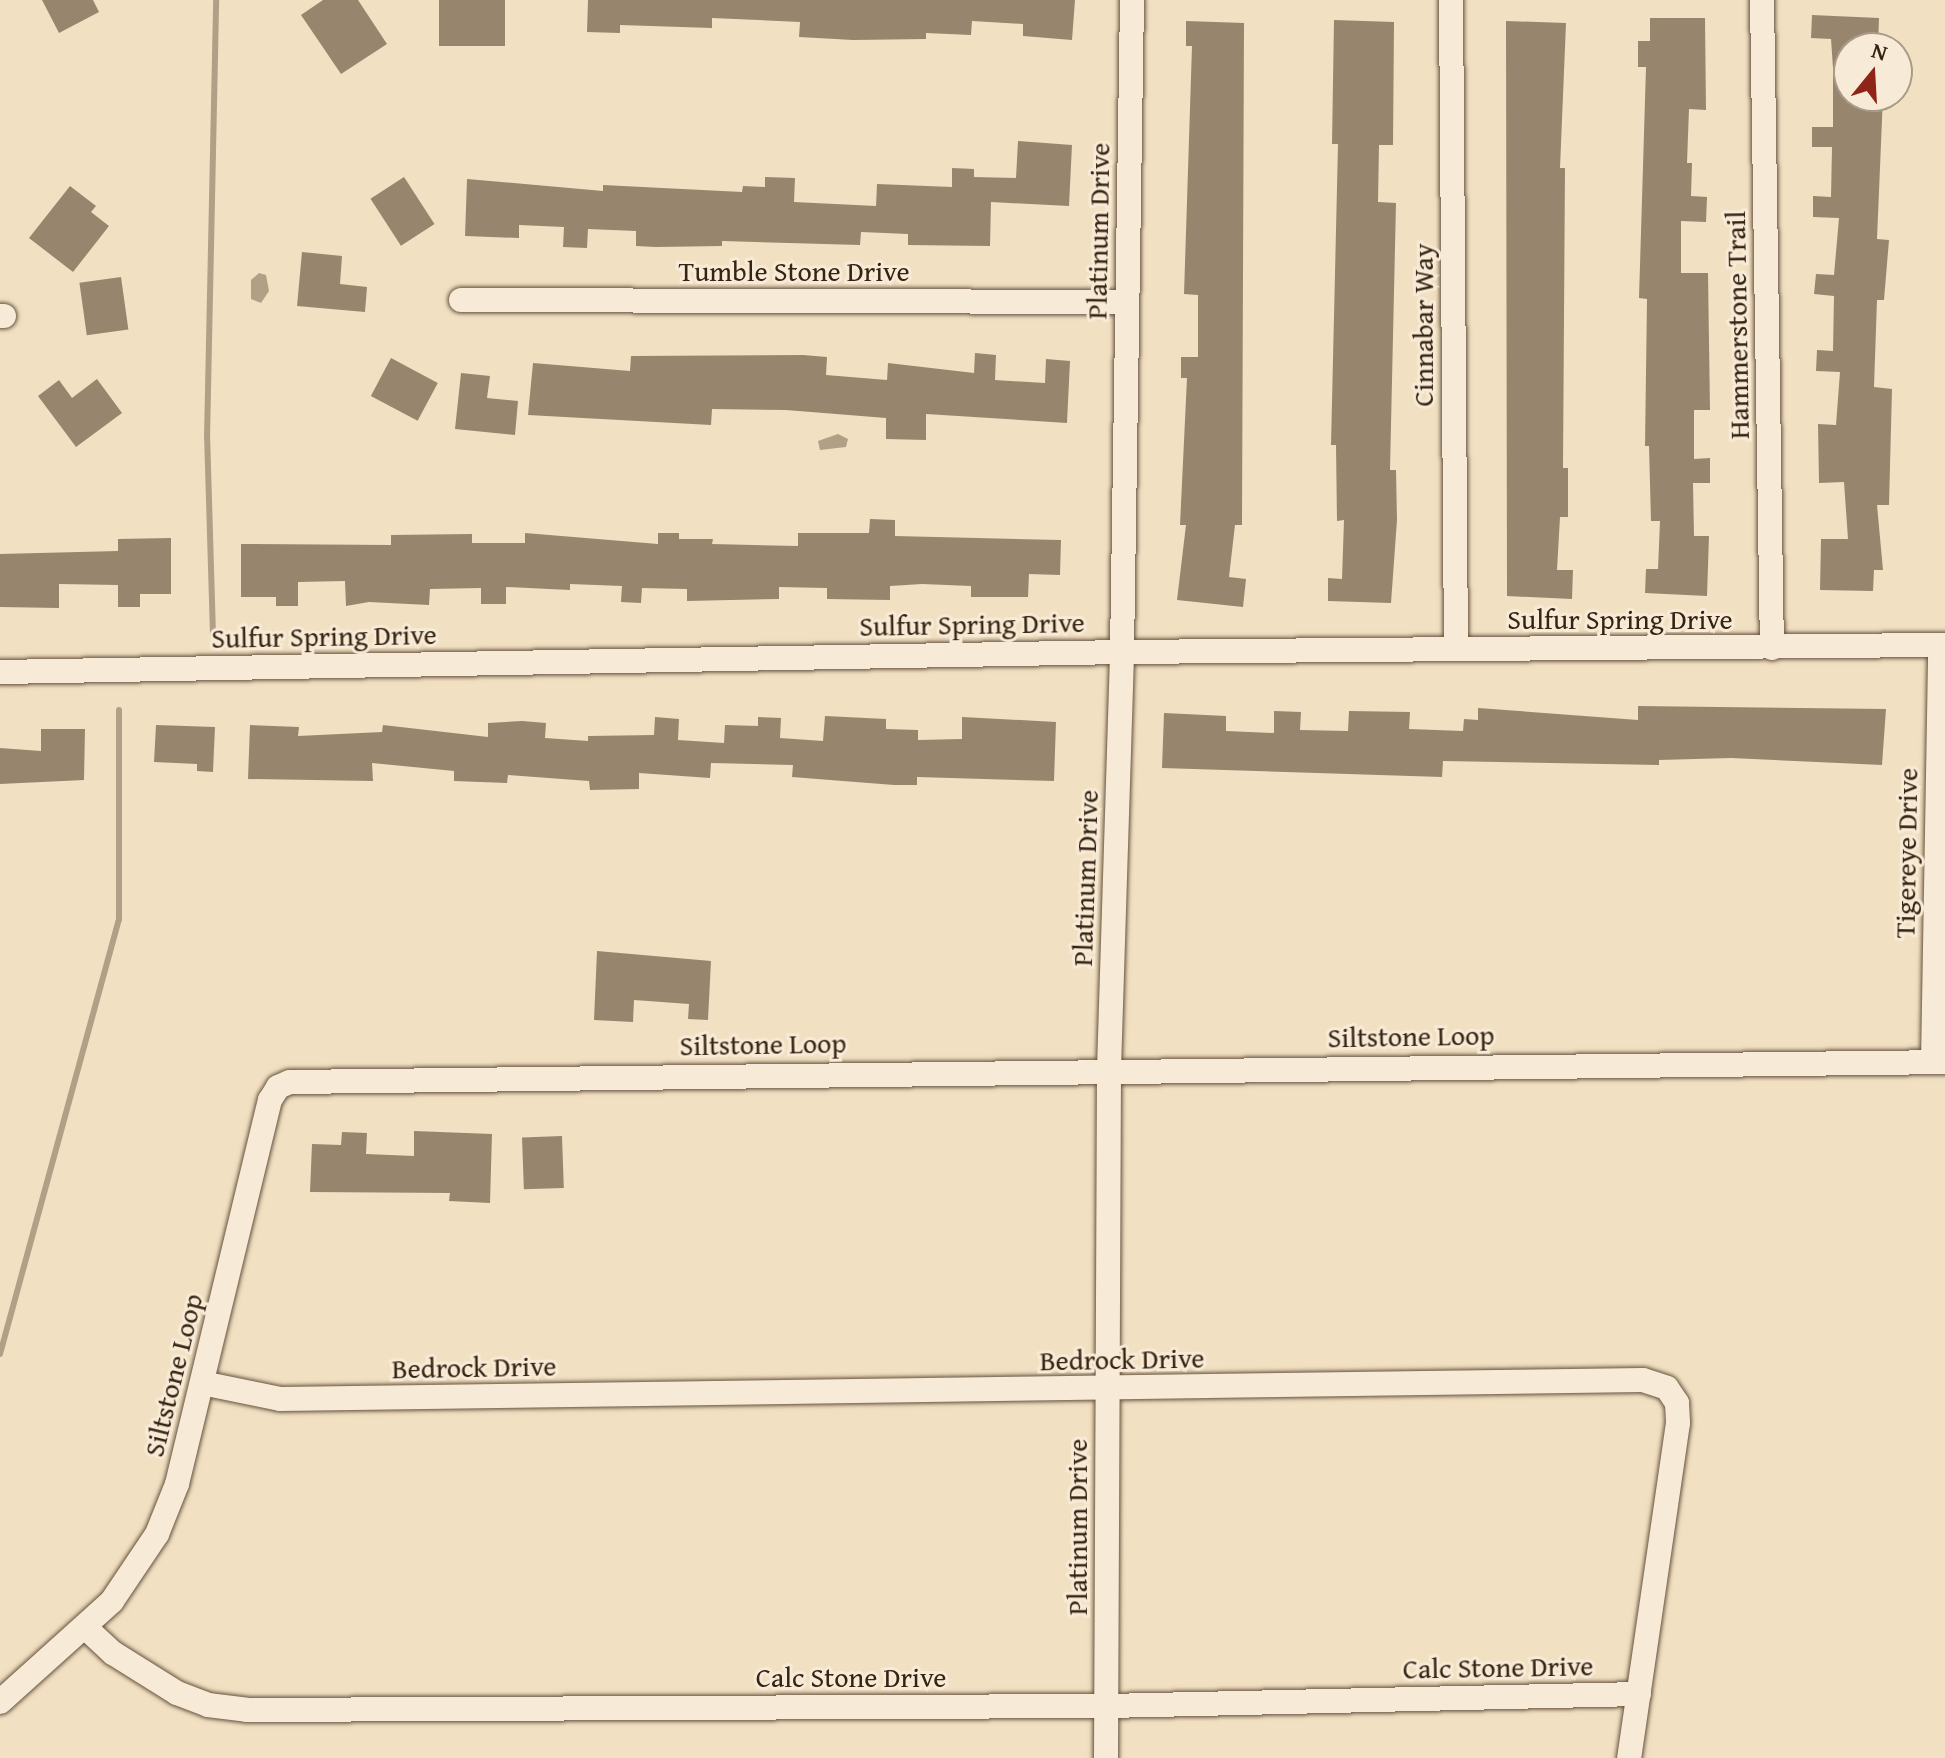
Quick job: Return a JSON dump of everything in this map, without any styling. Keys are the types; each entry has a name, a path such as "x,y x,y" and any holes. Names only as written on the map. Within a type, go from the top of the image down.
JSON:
{"street":[{"name":"Platinum Drive","path":"1106,1758 1109,1069 1122,652 1132,0"},
{"name":"Cinnabar Way","path":"1451,0 1456,649"},
{"name":"Hammerstone Trail","path":"1762,0 1772,648"},
{"name":"Tumble Stone Drive","path":"461,300 1126,302"},
{"name":"Sulfur Spring Drive","path":"0,672 1122,652 1942,645"},
{"name":"Tigereye Drive","path":"1939,1062 1942,645"},
{"name":"Siltstone Loop","path":"0,1702 86,1628 112,1601 157,1534 177,1484 270,1100 290,1082 1109,1069 1939,1062"},
{"name":"Bedrock Drive","path":"202,1383 280,1399 1107,1390 1643,1380 1667,1388 1677,1403 1678,1423 1629,1758"},
{"name":"Calc Stone Drive","path":"86,1628 113,1653 177,1693 208,1705 247,1710 1107,1706 1639,1694"}],"shaded area":[{"path":"259,273 266,275 269,291 261,303 251,299 251,280"},
{"path":"838,434 848,439 846,447 820,450 818,441"}],"building":[{"path":"42,0 93,0 99,12 59,33"},
{"path":"323,0 358,0 387,44 341,74 301,15"},
{"path":"439,0 505,0 505,46 439,46"},
{"path":"588,0 1075,0 1072,40 1023,36 1023,24 972,21 971,35 926,33 926,39 853,40 799,37 800,22 712,18 712,28 620,25 620,33 587,32"},
{"path":"1812,15 1879,18 1879,32 1833,32 1833,68 1831,39 1811,38"},
{"path":"1650,18 1705,18 1706,110 1689,109 1687,163 1692,163 1691,196 1707,197 1706,222 1681,221 1681,273 1708,273 1710,410 1694,410 1694,459 1710,458 1710,483 1693,483 1694,536 1709,536 1707,596 1645,593 1646,569 1658,569 1660,521 1651,521 1649,446 1645,446 1647,299 1639,298 1646,67 1638,67 1638,41 1650,41"},
{"path":"1334,20 1394,22 1393,145 1379,145 1378,202 1396,203 1390,470 1396,470 1397,520 1391,603 1328,601 1328,578 1342,579 1344,520 1337,521 1336,445 1331,445 1338,144 1332,144"},
{"path":"1186,21 1244,23 1242,525 1235,525 1229,577 1246,579 1243,607 1177,600 1186,525 1180,525 1187,378 1181,378 1181,357 1198,357 1198,295 1184,294 1192,46 1186,46"},
{"path":"1506,21 1566,23 1560,168 1565,168 1563,468 1568,468 1568,517 1560,517 1557,570 1573,570 1572,599 1507,596"},
{"path":"1833,112 1882,112 1877,239 1889,240 1884,300 1877,300 1874,387 1892,389 1889,505 1877,505 1883,570 1874,570 1873,591 1820,590 1821,539 1848,539 1844,482 1819,483 1818,424 1836,425 1840,372 1816,371 1817,350 1833,351 1834,296 1814,294 1816,274 1834,275 1839,218 1813,217 1813,196 1831,197 1832,147 1812,147 1812,127 1833,127"},
{"path":"1018,141 1072,145 1069,206 991,202 990,246 908,245 908,234 861,232 860,245 722,241 722,246 656,247 636,246 636,231 588,229 587,248 563,247 564,227 519,225 519,238 465,236 467,179 603,191 603,185 742,192 743,186 765,187 765,177 795,178 794,202 876,206 877,184 952,187 952,168 974,169 974,177 1016,178"},
{"path":"404,177 434,224 401,246 370,199"},
{"path":"70,186 96,206 91,212 109,226 73,272 29,238"},
{"path":"302,252 342,256 340,284 367,287 365,312 297,306"},
{"path":"121,277 128,329 87,335 79,283"},
{"path":"975,353 996,355 995,380 1045,383 1046,359 1070,361 1067,423 926,414 926,440 886,439 886,418 786,410 712,409 711,425 528,415 533,363 630,371 631,356 803,355 827,357 826,375 887,380 888,363 974,373"},
{"path":"391,358 438,383 418,421 371,396"},
{"path":"461,373 490,376 487,398 518,401 515,435 455,429"},
{"path":"97,379 122,413 76,447 38,396 59,380 72,398"},
{"path":"870,519 895,520 895,536 1061,540 1060,575 1029,574 1028,597 971,597 971,586 922,584 890,586 890,600 827,599 827,588 779,587 779,599 687,601 687,589 642,588 641,603 621,602 622,586 570,584 570,590 506,587 506,604 481,604 481,588 430,589 429,605 369,602 346,606 345,581 298,582 298,606 276,606 276,597 241,597 241,544 391,545 391,535 472,534 472,543 525,543 525,533 658,544 658,533 679,533 679,539 713,539 712,544 798,546 798,533 869,533"},
{"path":"171,538 171,594 140,594 140,607 118,607 118,585 59,584 59,608 0,607 0,554 118,551 118,539"},
{"path":"1638,706 1886,709 1882,765 1731,758 1659,760 1659,765 1443,761 1442,777 1162,768 1164,713 1226,716 1226,731 1274,733 1274,711 1301,712 1300,730 1348,731 1349,711 1410,712 1409,729 1463,731 1464,719 1478,720 1478,708 1638,720"},
{"path":"825,716 886,719 886,729 918,730 918,740 962,739 962,717 1056,722 1054,781 917,777 917,785 894,785 792,777 793,765 711,763 710,778 639,773 639,789 590,790 589,781 508,775 507,783 454,781 454,771 372,763 373,781 248,779 250,725 299,727 298,736 382,732 383,725 488,737 488,723 522,721 546,723 545,738 588,741 588,736 654,735 655,717 679,719 678,740 724,743 725,725 758,726 758,717 781,718 780,738 823,741"},
{"path":"156,725 215,727 213,772 197,771 197,764 154,762"},
{"path":"41,729 85,729 84,780 0,784 0,748 41,751"},
{"path":"597,951 711,961 708,1020 688,1019 689,1004 634,1000 633,1022 594,1020"},
{"path":"414,1131 492,1134 490,1203 449,1201 450,1193 310,1192 312,1144 341,1145 342,1132 367,1133 366,1154 414,1156"},
{"path":"562,1136 564,1188 524,1189 522,1137"}],"waterway":[{"path":"213,635 207,438 216,0"},
{"path":"0,1354 119,919 119,710"}]}
